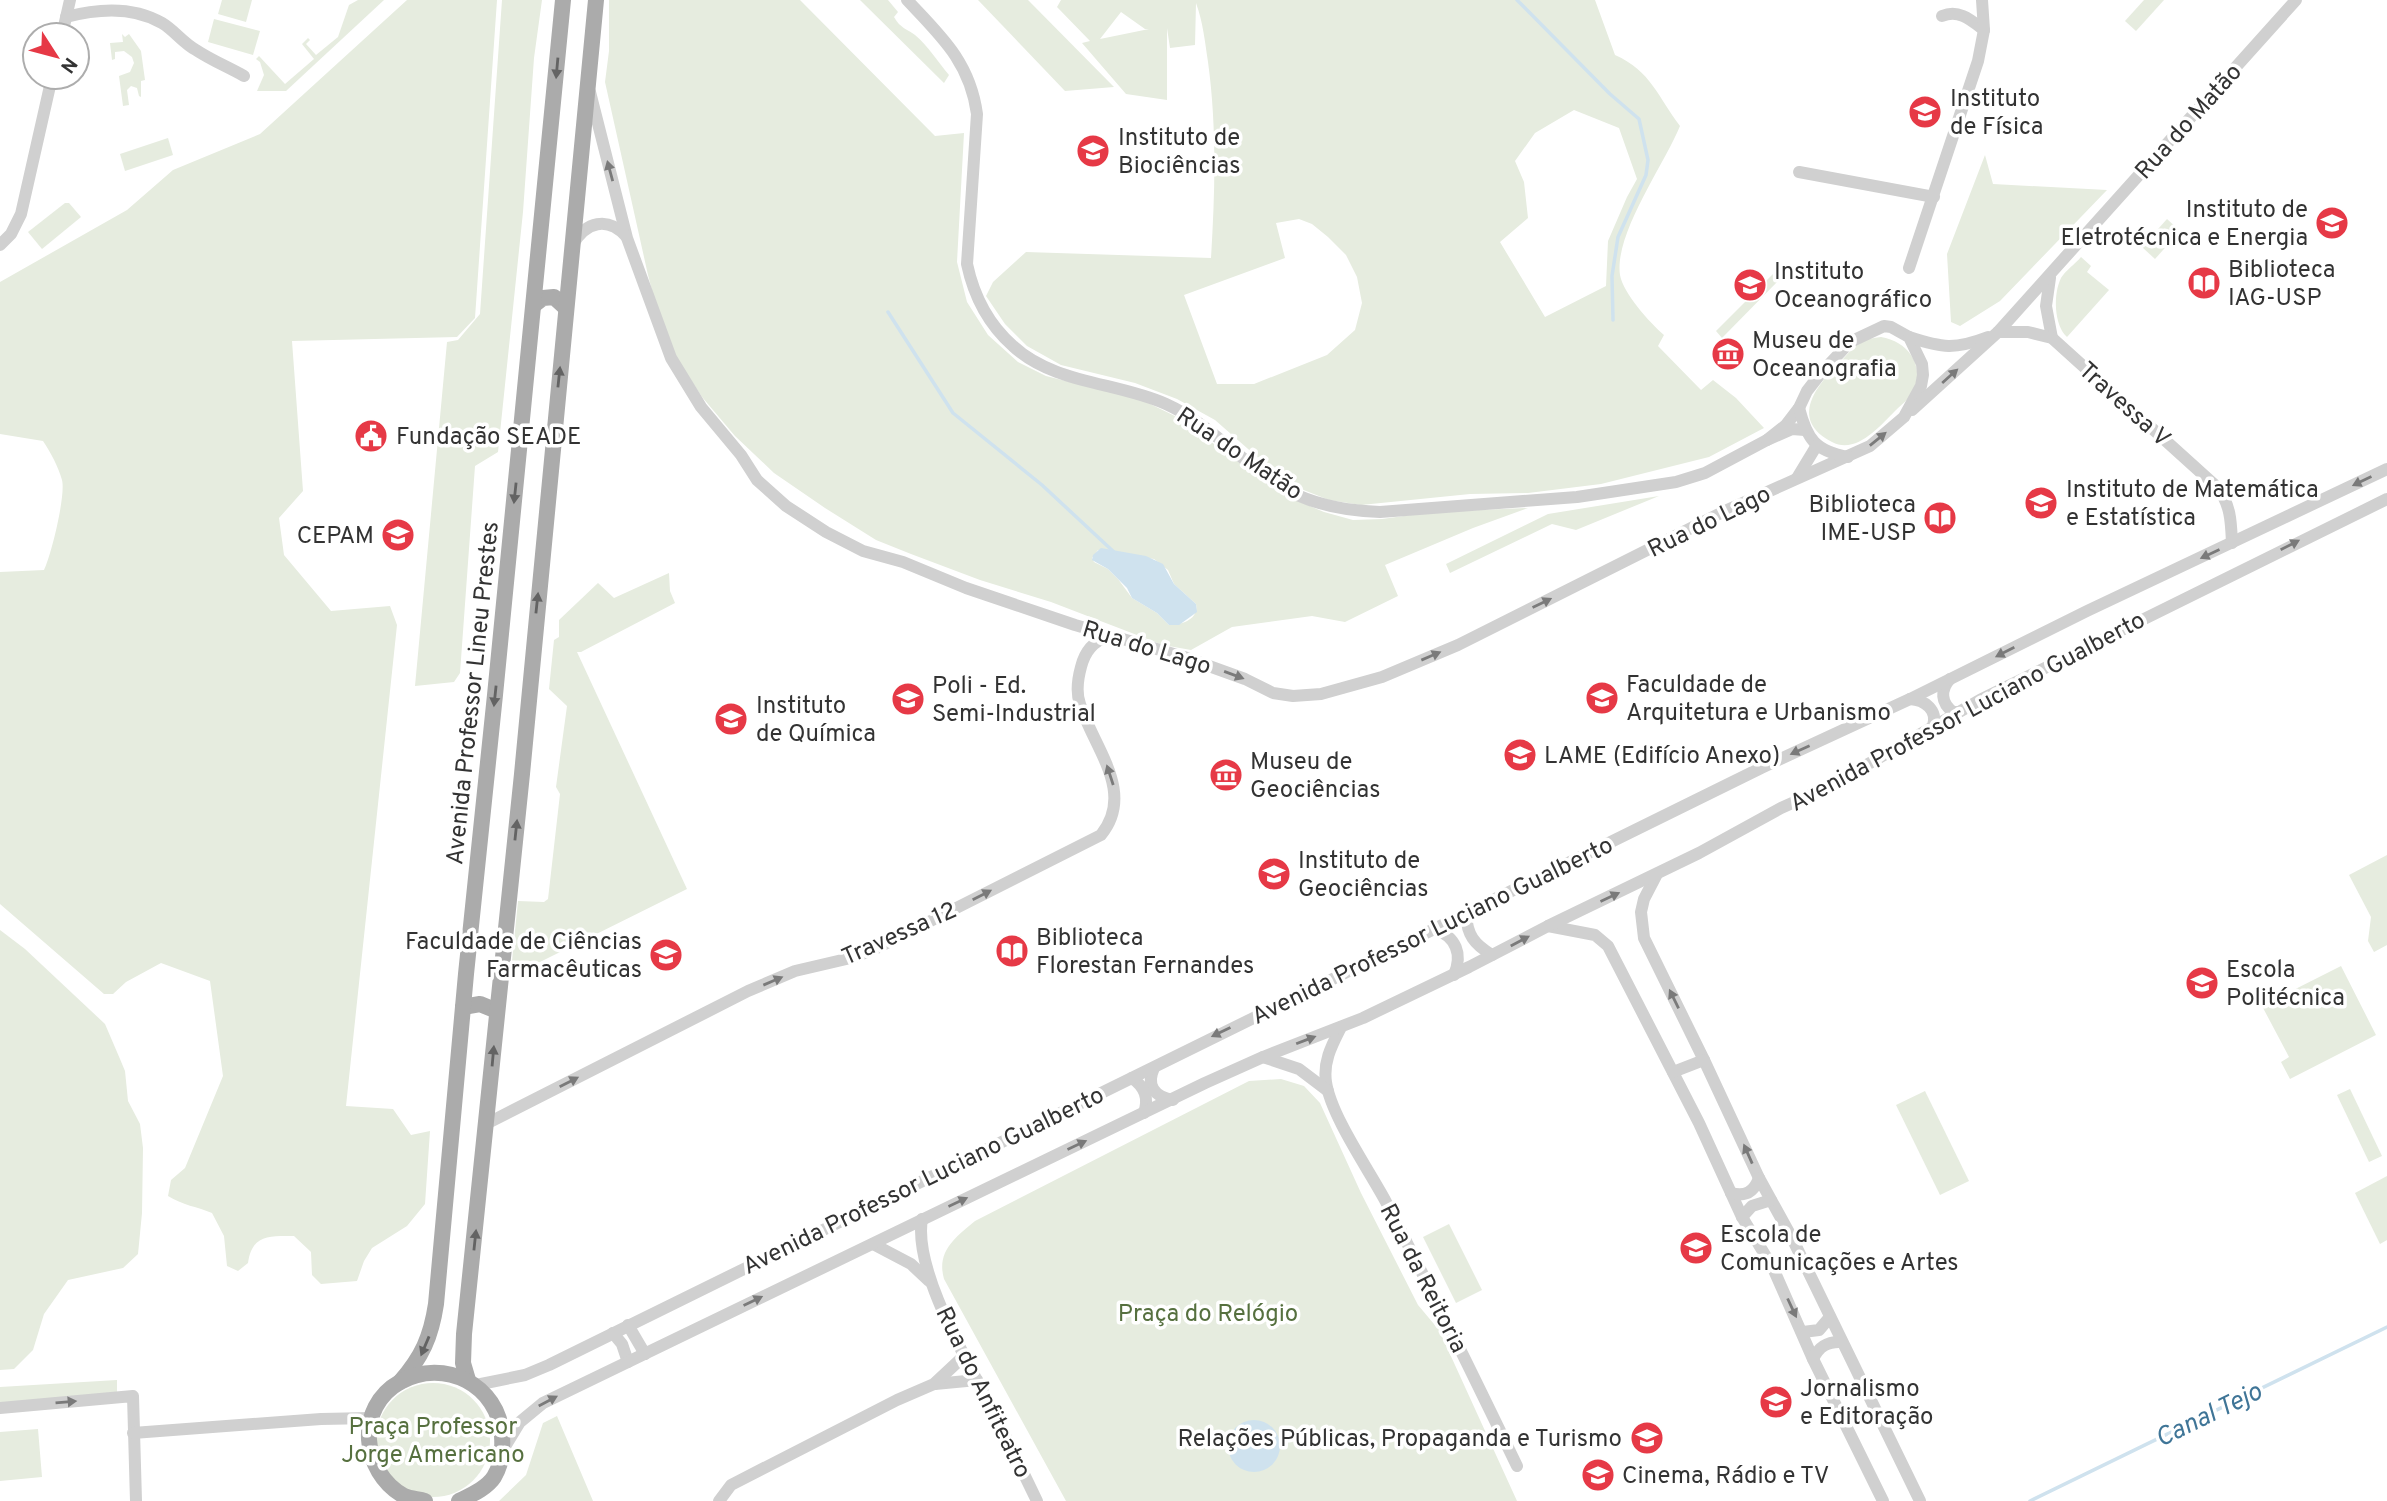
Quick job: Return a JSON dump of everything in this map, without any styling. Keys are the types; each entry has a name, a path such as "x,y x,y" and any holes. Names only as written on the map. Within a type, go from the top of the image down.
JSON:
{"main road":[{"name":"Avenida Professor Lineu Prestes","path":"400,1382 417,1363 433,1324 563,0"},
{"path":"472,1383 463,1363 464,1334 596,0"},
{"path":"534,304 543,298 554,297 566,308"},
{"path":"465,989 486,994 498,993"},
{"path":"463,1007 480,1004 497,1011"},
{"path":"425,1501 406,1498 382,1477 368,1446 370,1418 377,1403 388,1390 400,1382 431,1372 453,1374 472,1383 492,1401 502,1426 503,1450 494,1478 488,1485 460,1501"}],"street":[{"path":"65,21 70,0"},
{"name":"Rua do Matão","path":"907,0 959,59 974,91 977,114 967,264 971,285 983,312 1012,346 1032,361 1054,371 1167,404 1189,416 1272,480 1297,494 1326,506 1380,512 1555,499 1689,479 1792,429 1805,430"},
{"path":"1909,268 1978,61 1984,30 1982,0"},
{"name":"Rua do Matão","path":"1904,417 1997,333 2296,0"},
{"path":"66,17 91,10 147,17 162,23 195,50 244,76"},
{"path":"1942,16 1952,12 1960,14 1984,30"},
{"name":"Rua do Lago","path":"588,85 627,237 671,358 701,407 741,455 757,480 786,506 826,532 863,551 904,562 966,588 1108,636 1184,657 1273,693 1293,696 1321,694 1382,677 1458,645 1693,528 1848,457"},
{"path":"0,245 11,234 21,214 49,91"},
{"path":"1799,172 1934,197"},
{"path":"572,248 585,228 594,224 613,225 627,237"},
{"path":"1997,333 2028,332 2052,338 2046,306 2051,274"},
{"path":"1884,326 1901,331 1909,337 1919,355 1923,375 1917,395 1904,417 1870,446 1848,457 1829,453 1816,445 1805,430 1799,408 1814,382 1850,342 1884,326"},
{"name":"Rua do Matão","path":"1909,337 1936,346 1959,347 1997,333"},
{"name":"Travessa V","path":"2052,338 2218,488 2227,500 2231,513 2232,543"},
{"name":"Rua do Matão","path":"1767,440 1786,425 1799,408"},
{"name":"Rua do Lago","path":"1797,479 1816,445"},
{"name":"Avenida Professor Luciano Gualberto","path":"472,1383 525,1375 549,1365 1760,768 1910,699 2087,611 2387,469"},
{"name":"Avenida Professor Luciano Gualberto","path":"503,1450 520,1422 543,1403 1263,1057 1341,1027 1454,975 1657,874 1781,808 1828,788 1957,712 2387,499"},
{"name":"Travessa 12","path":"486,1124 748,991 795,971 855,957 879,947 1101,835 1115,809 1114,788 1107,765 1079,703 1080,670 1084,657 1082,638 1075,625"},
{"path":"1084,657 1095,642 1108,636"},
{"path":"1951,678 1944,688 1943,699 1948,709 1957,712"},
{"path":"1910,699 1924,702 1930,707 1935,721 1933,726"},
{"path":"1657,874 1644,899 1641,912 1644,938 1759,1178 1920,1501"},
{"path":"1466,914 1468,933 1473,942 1492,955"},
{"path":"1548,926 1584,932 1604,940 1608,946 1673,1072 1742,1217 1773,1268 1883,1501"},
{"path":"1435,929 1451,938 1456,946 1458,965 1454,975"},
{"name":"Rua da Reitoria","path":"1341,1027 1327,1058 1328,1091 1517,1466"},
{"name":"Rua da Reitoria","path":"1263,1057 1299,1069 1328,1091"},
{"path":"1673,1072 1704,1060"},
{"path":"1154,1068 1150,1082 1155,1093 1164,1099 1172,1100"},
{"path":"1132,1078 1143,1089 1147,1105 1144,1113"},
{"path":"1731,1193 1745,1194 1752,1191 1759,1178"},
{"path":"1742,1217 1752,1206 1771,1200"},
{"name":"Rua do Anfiteatro","path":"922,1219 921,1244 932,1283 964,1356 1037,1501"},
{"name":"Rua do Anfiteatro","path":"873,1244 911,1264 932,1283"},
{"path":"1803,1332 1819,1330 1830,1317"},
{"path":"628,1325 645,1354"},
{"path":"613,1333 625,1351 628,1362"},
{"path":"1814,1359 1821,1347 1842,1342"},
{"path":"719,1501 731,1485 934,1384 964,1356"},
{"path":"934,1384 977,1380"},
{"path":"0,1408 133,1396 136,1501"},
{"path":"133,1433 330,1418 370,1418"}],"green space":[{"path":"222,0 252,0 246,22 218,14"},
{"path":"358,0 384,0 286,91 257,91 264,75 260,62 256,59 259,56 285,84 314,59 302,44 308,38 310,40 306,44 316,55 338,37 349,5"},
{"path":"407,0 497,0 475,318 457,337 292,341 303,491 279,518 284,555 331,611 390,606 397,625 346,1106 393,1109 411,1135 430,1131 425,1204 407,1226 372,1248 357,1281 321,1284 312,1275 311,1252 294,1236 264,1239 258,1242 248,1263 238,1271 227,1266 224,1236 212,1213 168,1196 171,1180 185,1168 223,1076 210,981 161,963 126,982 113,994 104,994 0,904 0,572 44,570 57,525 63,488 58,470 43,441 0,434 0,282 127,210 173,170 260,134"},
{"path":"502,0 542,0 534,58 523,212 498,452 475,466 460,673 454,682 415,686 447,342 458,340 480,314"},
{"path":"609,0 800,0 935,136 964,133 957,262 967,302 988,335 1018,362 1046,376 1142,400 1179,418 1268,484 1293,499 1324,512 1353,520 1433,512 1528,508 1385,565 1398,596 1345,622 1312,616 1232,627 1191,650 1163,645 876,540 774,473 735,436 702,397 676,357 658,313 648,275 605,82 609,51","holes":["1098,550 1154,559 1168,570 1174,584 1196,604 1195,614 1188,620 1169,625 1157,613 1132,598 1118,579 1092,558"]},
{"path":"860,0 888,0 898,12 894,17 901,26 920,39 949,75 944,83"},
{"path":"978,0 1028,0 1114,87 1065,91"},
{"path":"1061,0 1595,0 1615,55 1646,77 1680,126 1632,220 1620,258 1622,282 1638,307 1664,335 1658,346 1701,390 1713,380 1736,398 1764,428 1709,457 1601,484 1528,493 1470,494 1361,505 1329,500 1296,487 1272,470 1215,420 1177,399 1135,383 1061,365 1027,346 1005,324 986,296 993,282 1026,252 1211,258 1213,111 1205,40 1196,3 1195,45 1170,48 1167,28 1167,100 1126,94 1082,43 1090,41 1057,7","holes":["1121,12 1149,29 1100,39","1574,110 1619,128 1637,179 1608,241 1606,286 1545,317 1500,242 1528,218 1524,182 1515,161 1535,133","1299,219 1312,224 1346,255 1357,277 1362,303 1355,330 1327,355 1254,384 1217,384 1184,295 1285,258 1276,223"]},
{"path":"2144,0 2164,0 2136,31 2125,21"},
{"path":"214,19 260,31 253,55 208,42"},
{"path":"122,34 125,37 129,34 141,51 145,80 141,81 141,97 137,88 131,86 127,90 129,105 123,106 119,76 130,72 134,63 132,57 124,51 115,52 115,59 112,60 110,43 123,42"},
{"path":"168,138 173,155 125,171 120,154"},
{"path":"1985,155 1993,184 2107,190 2000,301 1960,326 1951,322 1947,254"},
{"path":"65,203 69,203 81,217 42,249 28,232"},
{"path":"2167,219 2180,231 2155,259 2142,247"},
{"path":"2081,257 2091,266 2087,272 2109,290 2067,337 2057,317 2058,285 2063,275"},
{"path":"1777,270 1783,276 1722,338 1716,331"},
{"path":"1881,337 1899,343 1912,356 1917,373 1913,392 1882,424 1859,442 1841,445 1832,442 1811,423 1809,413 1816,391 1857,344"},
{"path":"1659,496 1576,530 1552,524 1450,573 1446,564 1548,514"},
{"path":"669,573 670,591 675,603 577,652 687,889 540,962 511,971 518,901 544,902 548,899 560,794 556,787 567,706 549,689 554,640 559,637 559,620 598,583 614,598"},
{"path":"2387,855 2387,945 2374,952 2368,941 2371,917 2349,875"},
{"path":"0,930 25,949 105,1024 125,1071 128,1101 140,1124 143,1148 138,1254 123,1268 68,1280 44,1314 33,1350 14,1369 0,1370"},
{"path":"2341,966 2376,1035 2290,1079 2281,1062 2289,1057 2262,1006"},
{"name":"Praça do Relógio","path":"1281,1079 1304,1086 1320,1103 1361,1193 1418,1305 1439,1330 1517,1501 1066,1501 944,1279 942,1269 945,1253 955,1239 975,1221 1249,1081"},
{"path":"2350,1089 2382,1156 2369,1162 2337,1095"},
{"path":"1925,1091 1969,1181 1940,1195 1896,1105"},
{"path":"2387,1176 2387,1240 2380,1244 2355,1193"},
{"path":"1449,1224 1482,1290 1456,1303 1423,1237"},
{"path":"117,1380 117,1392 0,1404 0,1387"},
{"name":"Praça Professor Jorge Americano","path":"433,1383 455,1387 465,1392 481,1408 486,1418 490,1440 486,1462 481,1472 465,1488 455,1493 433,1497 411,1493 401,1488 385,1472 380,1462 376,1440 380,1418 385,1408 401,1392 411,1387"},
{"path":"557,1416 593,1501 499,1501 526,1475 543,1423"},
{"path":"38,1429 42,1477 0,1481 0,1432"}],"water":[{"path":"1101,548 1146,556 1163,564 1174,584 1196,604 1197,612 1179,625 1169,625 1157,613 1132,598 1127,588 1108,569 1092,560 1093,555"},
{"path":"1254,1420 1273,1427 1280,1446 1273,1465 1254,1472 1235,1465 1228,1446 1235,1427"}],"waterway":[{"path":"1517,0 1610,94 1639,119 1648,160 1646,175 1618,237 1612,276 1613,320"},
{"path":"888,312 953,413 1042,485 1115,553"},
{"name":"Canal Tejo","path":"2030,1501 2387,1327"}],"place":[{"name":"Instituto de Física","path":"1925,112"},
{"name":"Instituto de Biociências","path":"1093,151"},
{"name":"Instituto de Eletrotécnica e Energia","path":"2332,223"},
{"name":"Biblioteca IAG-USP","path":"2204,283"},
{"name":"Instituto Oceanográfico","path":"1750,285"},
{"name":"Museu de Oceanografia","path":"1728,354"},
{"name":"Fundação SEADE","path":"371,436"},
{"name":"Instituto de Matemática e Estatística","path":"2041,503"},
{"name":"Biblioteca IME-USP","path":"1940,518"},
{"name":"CEPAM","path":"398,535"},
{"name":"Faculdade de Arquitetura e Urbanismo","path":"1602,698"},
{"name":"Poli - Ed. Semi-Industrial","path":"908,699"},
{"name":"Instituto de Química","path":"731,719"},
{"name":"LAME (Edifício Anexo)","path":"1520,755"},
{"name":"Museu de Geociências","path":"1226,775"},
{"name":"Instituto de Geociências","path":"1274,874"},
{"name":"Biblioteca Florestan Fernandes","path":"1012,951"},
{"name":"Faculdade de Ciências Farmacêuticas","path":"666,955"},
{"name":"Escola Politécnica","path":"2202,983"},
{"name":"Escola de Comunicações e Artes","path":"1696,1248"},
{"name":"Jornalismo e Editoração","path":"1776,1402"},
{"name":"Relações Públicas, Propaganda e Turismo","path":"1647,1438"},
{"name":"Cinema, Rádio e TV","path":"1598,1475"}]}
